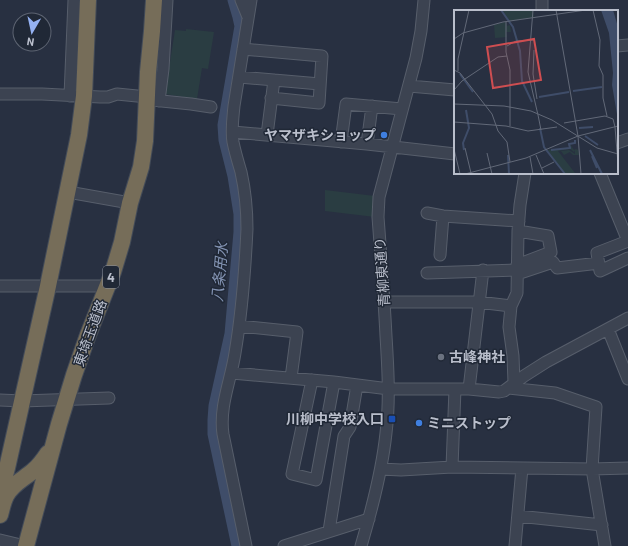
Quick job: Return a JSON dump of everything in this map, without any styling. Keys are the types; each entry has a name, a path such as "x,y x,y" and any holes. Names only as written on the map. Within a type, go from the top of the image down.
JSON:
{"highway":[{"path":"0,494 48,286 80,135 77,96 88,0"},
{"name":"東埼玉道路","path":"25,546 66,400 88,335 108,286 122,242 130,203 141,167 151,99 148,72 154,0"},
{"name":"4","path":"0,514 6,496 10,490 15,484 40,464 53,447"}],"street":[{"path":"74,0 77,96"},
{"path":"151,99 163,69 167,0"},
{"path":"241,0 249,17"},
{"path":"246,546 221,424 240,326 244,281 246,216 241,173 233,140 233,132 234,106 251,0"},
{"name":"青柳東通り","path":"361,546 381,469 386,432 388,389 378,206 381,187 418,47 424,0"},
{"path":"618,46 628,45"},
{"path":"243,49 322,56 319,103 271,98"},
{"path":"239,77 320,84"},
{"path":"267,135 274,80"},
{"path":"408,86 454,90"},
{"path":"0,94 108,97 117,94 211,107"},
{"path":"341,142 346,104 402,109"},
{"path":"367,144 372,106"},
{"path":"233,132 367,144 454,154"},
{"path":"618,143 628,139"},
{"path":"511,386 513,356 509,327 511,306 516,293 518,226 525,174"},
{"path":"600,174 625,227 628,241 597,253 600,272 628,258"},
{"path":"68,192 130,203"},
{"path":"426,213 518,226 548,236 550,252 517,270"},
{"path":"440,255 443,216"},
{"path":"427,273 517,270 553,262 557,268 599,262"},
{"path":"469,389 483,271"},
{"path":"0,286 108,286"},
{"path":"384,302 480,302 511,306"},
{"path":"232,373 334,382 388,389 469,389 499,392 504,391 534,368 628,318"},
{"path":"240,326 297,332 291,378"},
{"path":"608,329 628,378"},
{"path":"312,380 292,474 316,480 334,382"},
{"path":"329,531 344,436 350,427 357,385"},
{"path":"511,386 555,394 596,407 592,469 605,546"},
{"path":"452,467 455,389"},
{"path":"0,400 22,401 109,398"},
{"path":"381,469 401,470 452,467 592,469 628,468"},
{"path":"515,546 522,468"},
{"path":"518,516 602,525"},
{"path":"284,546 369,519"},
{"path":"0,540 25,546"}],"green space":[{"path":"186,29 214,32 208,69 202,68 197,99 165,94 175,30 186,31"},
{"path":"325,190 375,196 375,217 325,211"}],"waterway":[{"name":"八条用水","path":"234,0 241,26 224,125 225,140 234,176 240,214 240,232 231,334 215,406 214,434 238,546"}],"place":[{"name":"ヤマザキショップ","path":"384,135"},
{"name":"古峰神社","path":"441,357"},
{"name":"川柳中学校入口","path":"392,419"},
{"name":"ミニストップ","path":"419,423"}]}
